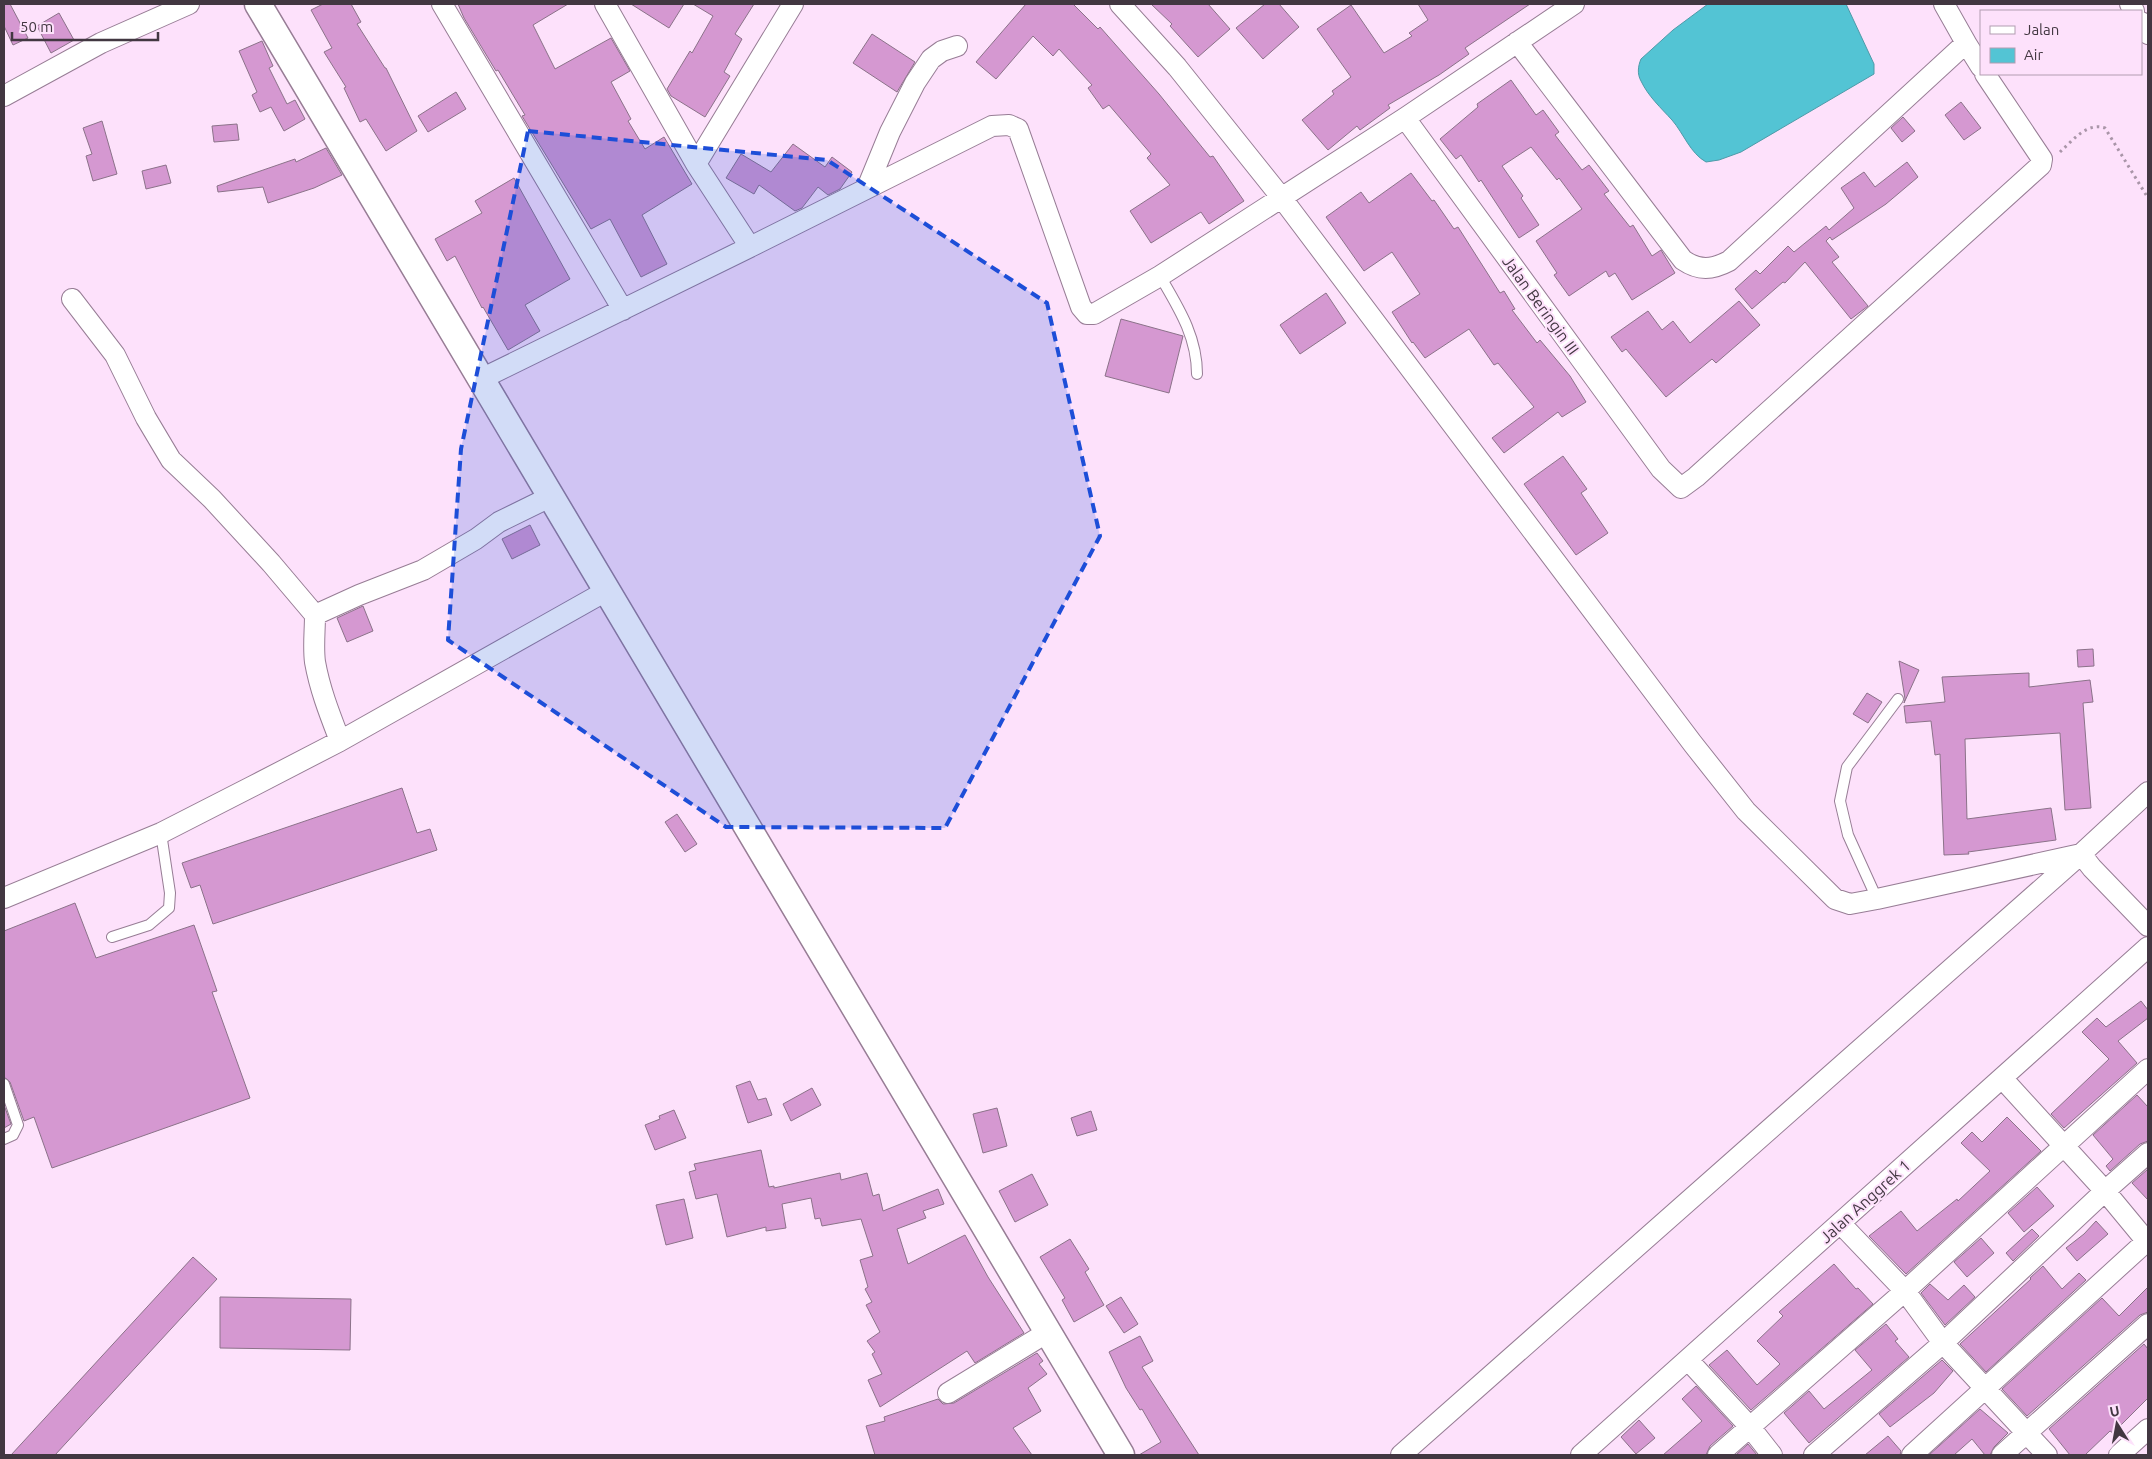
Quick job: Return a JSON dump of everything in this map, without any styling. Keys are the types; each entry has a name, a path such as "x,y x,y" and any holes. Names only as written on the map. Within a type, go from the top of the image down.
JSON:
{"street":[{"path":"4,96 101,43 189,4"},
{"path":"258,4 1121,1455"},
{"path":"442,4 624,310"},
{"path":"696,164 794,4"},
{"path":"1120,4 1177,66 1281,197 1687,736 1746,811 1835,899 1850,904 2087,861"},
{"path":"481,379 624,310 992,126 1009,125 1018,129 1081,307 1087,314 1094,314 1160,276 1405,118 1574,4"},
{"path":"1944,4 1980,64"},
{"path":"613,9 696,164 750,247"},
{"path":"1517,42 1683,260 1691,266 1703,269 1717,268 1729,261 1966,43"},
{"path":"867,188 890,132 915,83 931,59 942,51 956,46"},
{"path":"1986,75 2042,159"},
{"name":"Jalan Beringin III","path":"1405,118 1661,469 1681,488 1696,477 2041,165 2042,159"},
{"path":"72,298 115,355 146,418 171,460 212,499 271,563 315,615 315,660 325,702 340,741"},
{"path":"315,615 359,595 423,570 476,539 499,522 552,496"},
{"path":"4,898 161,833 340,741 608,590"},
{"path":"1402,1455 2087,861 2148,792"},
{"path":"2087,861 2145,923"},
{"name":"Jalan Anggrek 1","path":"1581,1455 2148,947"},
{"path":"1718,1455 1905,1291 2148,1068"},
{"path":"1912,1455 2148,1241 2002,1078"},
{"path":"1814,1455 1943,1343 2148,1153"},
{"path":"1840,1223 1905,1291 1943,1343 2047,1455"},
{"path":"2002,1455 2148,1324"},
{"path":"948,1393 1048,1332"},
{"path":"1688,1360 1750,1426 1772,1455"},
{"path":"2119,1455 2148,1429"}],"lane":[{"path":"1160,276 1190,330 1197,360 1197,374"},
{"path":"1877,899 1848,835 1840,801 1847,767 1898,699"},
{"path":"112,937 149,925 170,908 170,893 161,833"},
{"path":"4,1084 18,1125 13,1135 4,1139"}],"path":[{"path":"2042,159 2053,157 2088,127 2097,125 2105,128 2148,198"}],"highlighted area":[{"path":"528,131 827,160 1047,303 1100,536 945,828 726,827 448,640 461,449"}],"water":[{"path":"1708,4 1846,4 1874,64 1874,74 1741,152 1719,160 1706,162 1696,154 1676,125 1647,92 1638,70 1641,59 1673,30"}],"building":[{"path":"4,4 10,4 28,38 13,45 4,26"},
{"path":"323,4 351,4 361,22 357,24 386,68 417,131 386,151 366,119 360,122 344,88 346,87 324,52 332,48 311,10"},
{"path":"458,4 568,4 533,25 555,69 611,38 630,71 611,82 631,119 628,121 645,149 664,137 692,184 642,215 667,264 641,277 610,219 591,229 522,116 525,115 498,70 496,71 464,18"},
{"path":"631,4 684,4 669,28"},
{"path":"693,4 754,4 735,34 742,39 724,72 730,76 705,117 671,96 667,89 690,51 692,53 713,16"},
{"path":"1026,4 1073,4 1098,29 1100,27 1159,94 1210,157 1213,156 1244,201 1209,224 1201,212 1151,243 1130,211 1170,185 1147,158 1151,154 1109,105 1103,109 1088,88 1092,85 1059,49 1053,56 1033,36 996,79 976,62"},
{"path":"1151,4 1208,4 1230,29 1198,57 1170,26 1172,24"},
{"path":"1265,4 1279,4 1299,27 1263,59 1236,28"},
{"path":"1418,4 1530,4 1465,48 1469,54 1439,75 1388,105 1390,108 1360,130 1357,126 1328,150 1302,120 1334,94 1332,91 1351,77 1317,29 1351,5 1384,53 1412,36 1409,33 1428,20"},
{"path":"59,13 74,40 51,53 37,26"},
{"path":"872,34 915,62 897,92 853,63"},
{"path":"262,41 273,66 269,68 287,104 295,100 305,119 284,131 271,107 260,112 252,95 257,92 239,51"},
{"path":"1511,80 1536,115 1543,110 1559,132 1555,135 1582,170 1589,165 1609,191 1604,194 1630,227 1633,225 1652,256 1661,250 1675,273 1632,300 1615,273 1609,277 1606,271 1569,296 1554,275 1557,273 1536,241 1582,209 1559,178 1557,180 1531,147 1502,166 1523,196 1521,198 1539,225 1519,238 1481,180 1479,182 1461,155 1456,159 1440,139 1478,107 1477,104"},
{"path":"456,92 466,109 428,132 418,116"},
{"path":"1961,102 1981,128 1964,140 1945,115"},
{"path":"1903,117 1915,131 1902,142 1891,128"},
{"path":"102,121 117,174 93,181 86,156 92,154 83,128"},
{"path":"237,124 239,140 214,142 212,126"},
{"path":"793,144 825,167 832,157 852,172 840,189 828,195 818,187 802,208 795,211 759,185 754,194 726,178 741,154 771,172"},
{"path":"326,148 342,175 314,188 268,203 263,187 218,192 217,186 295,159 296,162"},
{"path":"1907,162 1918,177 1886,204 1832,240 1830,237 1826,241 1839,257 1832,262 1868,306 1851,319 1805,262 1785,283 1783,282 1752,309 1735,289 1756,270 1760,274 1788,246 1794,252 1826,226 1829,230 1854,208 1841,188 1864,172 1875,187"},
{"path":"166,165 171,183 146,189 142,171"},
{"path":"1411,173 1432,201 1434,200 1454,229 1458,227 1500,293 1504,291 1515,309 1512,310 1537,343 1540,340 1570,376 1586,402 1562,417 1558,412 1504,453 1492,438 1534,407 1498,363 1494,365 1469,329 1425,358 1412,343 1392,312 1420,294 1392,252 1364,271 1326,217 1361,192 1369,203"},
{"path":"514,178 570,279 525,305 540,331 508,350 482,308 455,256 447,261 435,239 482,213 475,201"},
{"path":"1326,293 1346,323 1300,354 1280,325"},
{"path":"1739,301 1760,325 1716,363 1712,359 1666,397 1626,349 1622,352 1611,337 1648,311 1662,330 1673,321 1690,343"},
{"path":"1121,319 1183,336 1169,393 1105,376"},
{"path":"1563,456 1587,489 1581,493 1608,533 1576,555 1524,484"},
{"path":"530,525 540,545 512,559 502,539"},
{"path":"363,606 373,631 347,642 337,618"},
{"path":"2093,649 2094,666 2078,667 2077,650"},
{"path":"1899,661 1919,670 1904,703 1905,699"},
{"path":"2029,673 2029,687 2090,680 2093,702 2083,703 2091,808 2065,810 2060,733 1965,739 1967,819 2051,808 2056,840 1968,852 1969,854 1944,855 1940,754 1935,755 1931,721 1906,723 1904,706 1945,702 1942,677"},
{"path":"1867,693 1882,702 1868,723 1853,714"},
{"path":"402,788 417,833 430,829 437,850 213,924 200,885 191,888 182,863"},
{"path":"677,814 697,844 685,852 665,822"},
{"path":"75,903 96,958 194,925 217,991 212,992 250,1098 52,1168 34,1117 24,1121 10,1082 4,1077 4,931"},
{"path":"2141,1001 2148,1010 2148,1018 2118,1041 2137,1063 2064,1128 2051,1114 2109,1059 2082,1032 2097,1018 2106,1027"},
{"path":"750,1081 758,1100 766,1098 772,1115 748,1123 736,1086"},
{"path":"812,1088 821,1105 791,1121 783,1104"},
{"path":"2137,1095 2148,1107 2148,1141 2140,1144 2110,1171 2106,1166 2113,1159 2093,1135"},
{"path":"4,1105 11,1124 4,1128"},
{"path":"997,1108 1007,1146 983,1153 973,1114"},
{"path":"674,1110 686,1138 655,1150 645,1125 660,1119 659,1116"},
{"path":"1091,1111 1097,1130 1077,1136 1071,1118"},
{"path":"2007,1117 2041,1151 1906,1274 1869,1236 1901,1211 1917,1231 1957,1199 1958,1201 1990,1171 1961,1143 1972,1132 1982,1142"},
{"path":"761,1150 769,1187 774,1186 774,1188 840,1173 841,1180 867,1173 873,1196 879,1194 883,1211 938,1189 944,1204 923,1211 926,1218 897,1229 908,1264 965,1235 988,1277 1024,1333 975,1363 967,1351 880,1407 868,1380 882,1374 872,1354 875,1352 867,1341 880,1332 866,1305 872,1302 865,1289 868,1287 860,1260 873,1256 861,1219 822,1226 820,1218 815,1219 811,1198 782,1204 786,1228 766,1231 766,1227 727,1237 717,1194 696,1199 689,1172 696,1170 694,1164"},
{"path":"2148,1169 2148,1200 2132,1183"},
{"path":"1032,1174 1048,1205 1015,1222 999,1191"},
{"path":"2037,1187 2054,1206 2024,1232 2008,1213"},
{"path":"684,1199 693,1238 666,1245 656,1205"},
{"path":"2096,1221 2108,1234 2077,1261 2066,1248 2084,1234"},
{"path":"2032,1229 2039,1236 2013,1261 2006,1253"},
{"path":"1981,1238 1994,1253 1967,1277 1954,1262"},
{"path":"1070,1239 1089,1269 1085,1272 1104,1305 1074,1322 1062,1300 1065,1298 1040,1257"},
{"path":"193,1257 217,1279 55,1455 11,1455"},
{"path":"1834,1264 1856,1289 1858,1288 1873,1304 1751,1410 1709,1365 1727,1350 1757,1385 1780,1364 1757,1341 1783,1316 1779,1312"},
{"path":"2043,1266 2062,1289 2079,1273 2086,1280 1986,1372 1960,1344"},
{"path":"1930,1284 1948,1300 1964,1285 1975,1297 1945,1325 1921,1293"},
{"path":"2148,1287 2148,1312 2140,1315 2027,1416 2002,1389 2102,1298 2119,1316"},
{"path":"220,1297 351,1299 350,1350 220,1348"},
{"path":"1121,1297 1138,1324 1124,1333 1106,1306"},
{"path":"1886,1324 1898,1339 1895,1341 1909,1357 1809,1443 1784,1413 1809,1391 1824,1409 1872,1370 1855,1350"},
{"path":"1140,1336 1153,1361 1142,1367 1199,1455 1139,1455 1161,1442 1142,1409 1140,1410 1126,1388 1109,1352"},
{"path":"2144,1344 2148,1349 2148,1398 2113,1433 2110,1431 2085,1455 2070,1455 2049,1429"},
{"path":"1037,1353 1043,1361 1039,1364 1047,1374 1028,1388 1041,1411 1013,1428 1032,1455 875,1455 866,1426 885,1421 884,1417 938,1399 943,1404 954,1403"},
{"path":"1942,1360 1953,1371 1934,1393 1890,1427 1879,1414"},
{"path":"1696,1386 1733,1426 1710,1446 1706,1455 1663,1455 1702,1421 1682,1399"},
{"path":"1980,1409 2008,1433 1994,1447 1990,1455 1985,1455 1972,1439 1954,1455 1929,1455"},
{"path":"1639,1420 1655,1438 1636,1454 1621,1437"},
{"path":"1888,1436 1901,1451 1900,1455 1865,1455"},
{"path":"1748,1444 1757,1455 1736,1455"}]}
